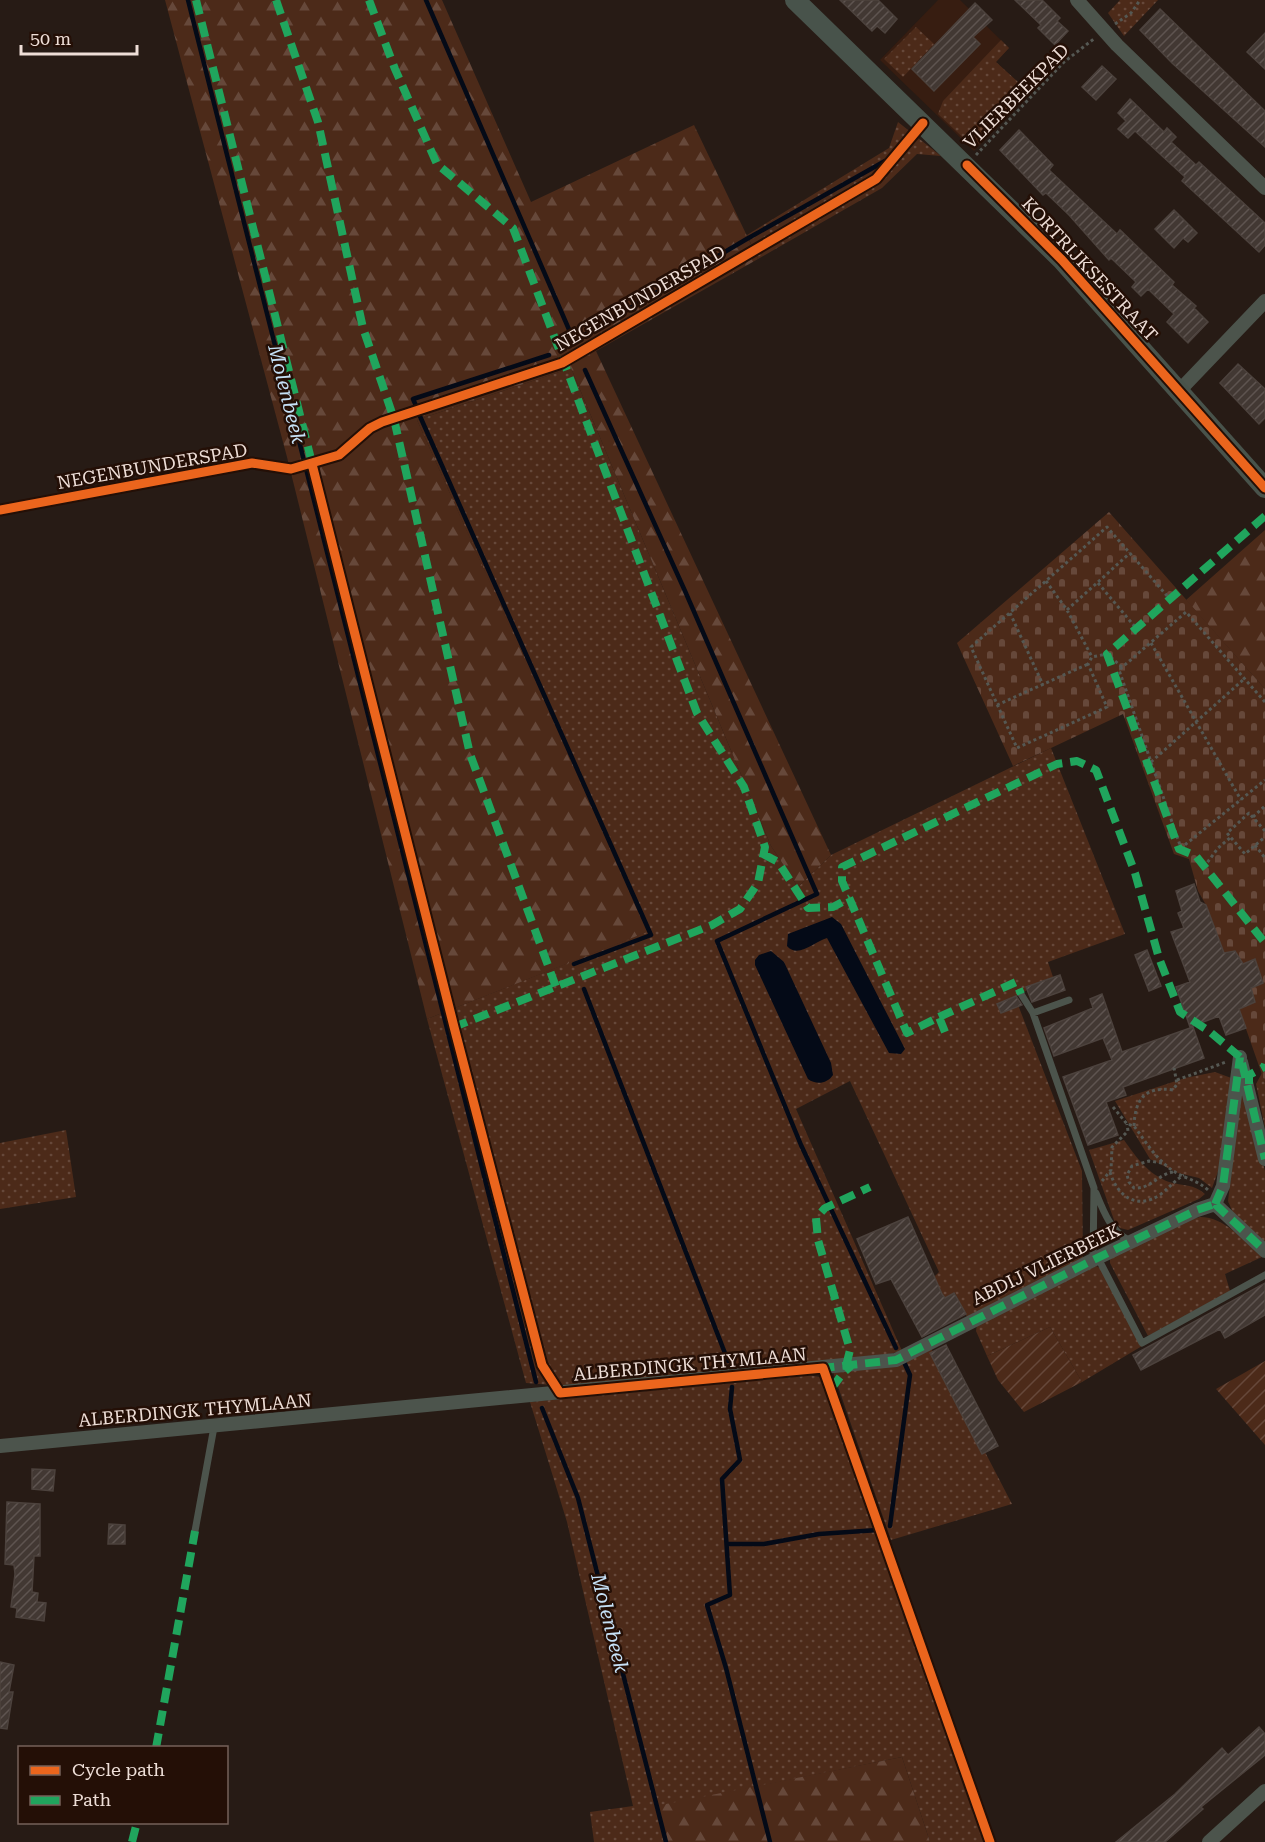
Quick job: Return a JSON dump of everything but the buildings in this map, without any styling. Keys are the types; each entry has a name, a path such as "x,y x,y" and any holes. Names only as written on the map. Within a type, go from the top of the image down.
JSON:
{"street":[{"name":"KORTRIJKSESTRAAT","path":"795,0 1062,260 1265,488"},
{"path":"1077,0 1104,31 1265,189"},
{"path":"1180,390 1265,301"},
{"path":"1240,1057 1265,1159"},
{"path":"1240,1057 1223,1186 1215,1204 1265,1251"},
{"name":"ABDIJ VLIERBEEK","path":"896,1360 1095,1259 1197,1210 1215,1204"},
{"name":"ALBERDINGK THYMLAAN","path":"0,1446 896,1360"},
{"path":"1209,1842 1265,1791"}],"lane":[{"path":"1021,994 1033,1013 1106,1218 1120,1236 1132,1241"},
{"path":"1033,1013 1069,1000"},
{"path":"1094,1188 1095,1259 1142,1343 1265,1275"},
{"path":"195,1531 214,1427"}],"path":[{"path":"1088,664 1107,707 1017,748 971,646 1107,527 1169,598"},
{"path":"1067,610 1130,554"},
{"path":"1046,581 1067,610 1092,657"},
{"path":"1098,583 1136,628"},
{"path":"1010,612 1043,685"},
{"path":"1265,702 1186,612 1119,670 1181,848 1265,780"},
{"path":"1150,643 1241,800"},
{"path":"997,705 1088,664 1092,657 1107,654 1122,667"},
{"path":"1151,762 1244,678"},
{"path":"1253,817 1265,806"},
{"path":"1265,831 1249,813 1227,833 1245,854 1265,837"},
{"path":"1204,867 1218,848 1231,837"},
{"path":"1255,845 1265,858"},
{"path":"1177,1080 1240,1057"},
{"path":"1134,1126 1134,1112 1147,1092 1157,1088 1173,1090 1177,1080 1174,1068"},
{"path":"1113,1107 1127,1124 1128,1131 1112,1147 1110,1172 1114,1186 1121,1195 1136,1202 1154,1198 1184,1175"},
{"path":"1127,1124 1134,1126 1174,1172 1196,1180 1209,1190 1215,1204"},
{"path":"1164,1163 1139,1162 1132,1166 1127,1175 1129,1182 1134,1188 1142,1188 1151,1185 1161,1175 1174,1172"},
{"path":"1094,1188 1110,1172"}],"shaded area":[{"path":"938,0 960,0 1009,48 996,62 1030,93 974,151 880,60"},
{"path":"832,917 841,924 905,1049 901,1054 889,1053 827,938 796,951 787,946 788,934"},
{"path":"771,951 784,962 831,1063 833,1075 825,1082 814,1082 808,1079 755,965 755,960 759,955"}],"green space":[{"path":"165,0 442,0 531,202 694,125 758,259 596,351 831,855 798,887 771,846 571,368 417,420 647,932 427,1019 287,457"},
{"path":"1120,0 1158,0 1124,36 1108,13"},
{"path":"916,27 934,44 903,77 884,59"},
{"path":"1001,40 1009,48 996,62 1029,92 974,148 938,114 943,101"},
{"path":"898,122 941,156 917,154 882,188 758,259 747,235 889,148"},
{"path":"571,368 771,846 798,887 831,855 1051,748 1125,934 1048,962 1053,977 1026,987 1027,990 1015,997 1082,1171 1083,1258 967,1317 955,1293 941,1300 931,1280 939,1272 850,1081 796,1109 902,1351 872,1358 565,1386 526,1383 427,1019 646,932 417,420"},
{"path":"1109,512 1265,689 1265,1083 1239,1009 1244,1007 1251,988 1263,983 1255,960 1243,964 1235,951 1224,953 1206,905 1198,891 1189,859 1174,854 1123,714 1013,766 957,643"},
{"path":"1265,530 1265,689 1186,600"},
{"path":"1215,1072 1234,1079 1223,1158 1212,1188 1199,1178 1178,1173 1150,1159 1115,1101 1185,1078"},
{"path":"1262,1073 1265,1083 1265,1128 1256,1084"},
{"path":"1242,1083 1265,1171 1265,1242 1233,1213 1228,1201"},
{"path":"66,1130 76,1197 0,1209 0,1143"},
{"path":"1124,1140 1138,1159 1162,1179 1197,1188 1205,1194 1199,1199 1128,1230 1120,1228 1114,1220 1089,1150"},
{"path":"1200,1217 1226,1225 1262,1257 1225,1274 1230,1291 1148,1336 1110,1263 1110,1258 1188,1220"},
{"path":"1096,1266 1105,1270 1142,1346 1082,1382 1050,1327 987,1356 976,1331 977,1324"},
{"path":"1050,1327 1082,1382 1024,1412 998,1380 987,1356"},
{"path":"931,1348 1012,1504 891,1540 833,1372"},
{"path":"1265,1361 1265,1445 1216,1389"},
{"path":"808,1375 820,1377 828,1383 988,1842 930,1842 902,1757 656,1807 666,1842 594,1842 590,1812 633,1806 567,1522 530,1402"},
{"path":"902,1757 930,1842 666,1842 656,1806"}],"waterway":[{"name":"Molenbeek","path":"188,0 536,1382"},
{"path":"426,0 574,341"},
{"path":"566,346 745,240 885,161"},
{"path":"417,408 413,399 549,355"},
{"path":"585,370 685,591 817,894 717,941 801,1145 896,1348"},
{"path":"419,414 651,935 574,964"},
{"path":"584,989 728,1361"},
{"path":"890,1526 910,1375 904,1362"},
{"path":"732,1387 730,1409 740,1460 722,1479 730,1595 707,1605 726,1668 770,1842"},
{"name":"Molenbeek","path":"542,1408 578,1498 666,1842"},
{"path":"728,1544 764,1544 819,1534 878,1530"}],"marked path":[{"path":"196,0 313,467"},
{"path":"276,0 318,122 363,328 394,419 470,754 556,987"},
{"path":"369,0 395,69 437,164 513,228 697,713 744,787 765,847 758,883 740,909 712,925 454,1027"},
{"path":"1265,516 1107,654 1179,849 1196,856 1265,943"},
{"path":"945,1032 939,1017 907,1033 842,881 842,867 1057,764 1077,761 1096,770 1135,873 1159,958 1180,1012 1209,1031 1240,1057"},
{"path":"763,854 778,862 808,908 833,907 850,898"},
{"path":"939,1017 1016,982 1021,994"},
{"path":"1215,1204 1223,1186 1240,1057"},
{"path":"1242,1063 1265,1159"},
{"path":"1249,1084 1249,1075 1264,1067 1265,1064"},
{"path":"846,1366 850,1350 818,1240 816,1218 825,1208 870,1187"},
{"path":"1215,1204 1265,1251"},
{"path":"825,1371 823,1368 896,1360 1093,1260 1197,1210 1215,1204"},
{"path":"831,1389 852,1365"},
{"path":"156,1746 195,1531"},
{"path":"132,1842 136,1824"}],"cycle path":[{"name":"NEGENBUNDERSPAD","path":"0,510 252,463 291,469 339,455 370,428 382,422 562,363 876,179 923,123"},
{"path":"967,165 1062,260 1265,488"},
{"path":"312,464 542,1365 560,1393 823,1368 990,1842"}]}
